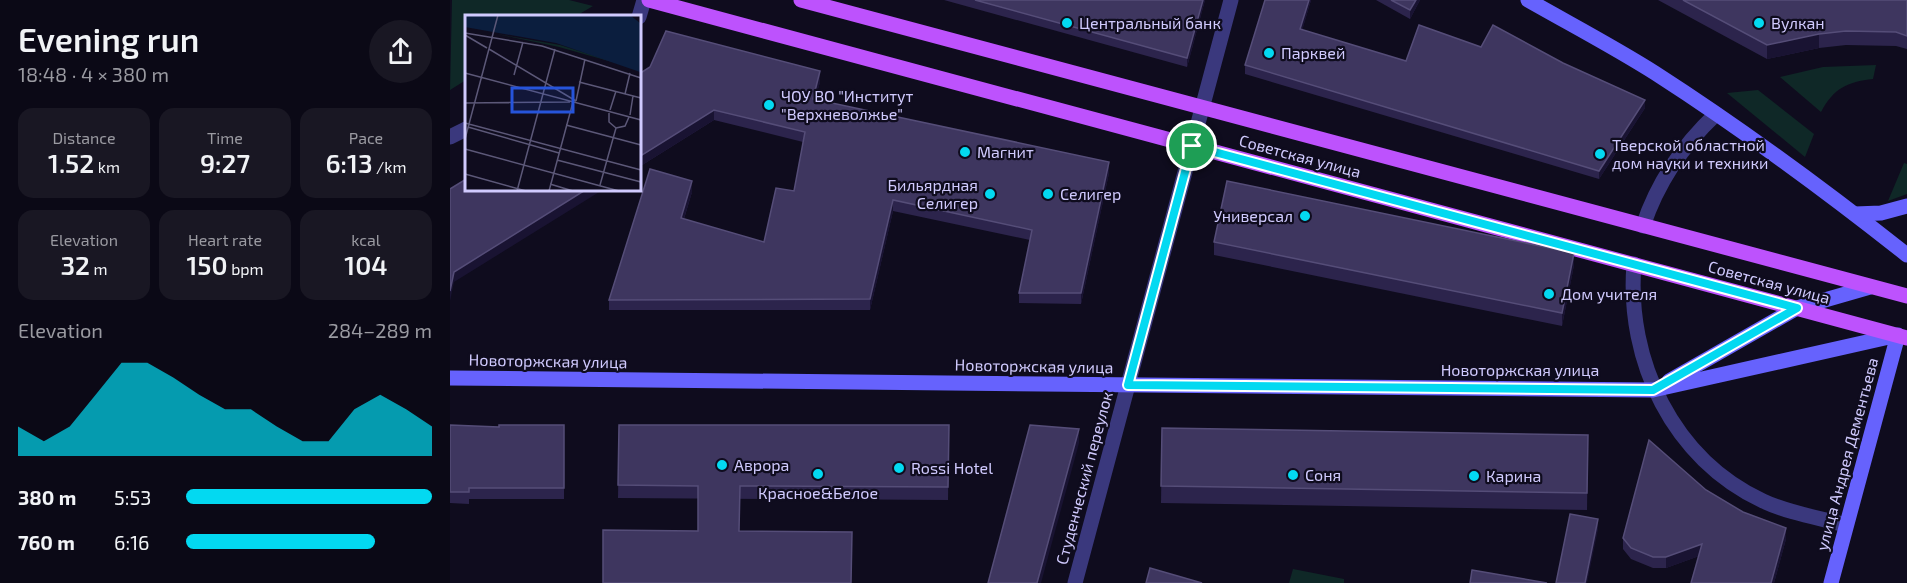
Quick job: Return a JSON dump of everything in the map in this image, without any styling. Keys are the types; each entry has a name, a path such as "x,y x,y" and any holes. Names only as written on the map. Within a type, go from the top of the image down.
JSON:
{"main road":[{"name":"Советская улица","path":"649,0 1902,336"},
{"name":"Советская улица","path":"801,0 1907,296"},
{"path":"1528,0 1654,73 1716,114 1855,214 1907,255"},
{"path":"1855,214 1881,213 1907,206"},
{"path":"1653,390 1797,308 1870,287"},
{"name":"Новоторжская улица","path":"450,378 1653,390 1902,336"},
{"name":"улица Андрея Дементьева","path":"1831,583 1902,336"}],"street":[{"path":"640,15 644,0"},
{"name":"Студенческий переулок","path":"1075,583 1231,0"},
{"path":"1642,225 1657,189 1673,162 1716,114"},
{"path":"450,137 465,130"},
{"path":"1634,264 1635,324 1641,354 1653,390 1687,441 1710,465 1736,486 1766,503 1846,525"}],"green space":[{"path":"452,0 569,0 593,6 578,15 465,15 465,81 450,90"},
{"path":"1876,65 1873,79 1849,84 1842,88 1831,97 1821,112 1780,77 1823,67"},
{"path":"1758,90 1814,134 1805,157 1727,93"},
{"path":"1904,163 1907,164 1907,194 1888,201"},
{"path":"1293,569 1344,579 1344,583 1289,583"}],"building":[{"path":"975,0 1203,0 1187,58"},
{"path":"1265,0 1309,0 1300,29 1406,61 1419,25 1481,47 1493,25 1563,63 1645,100 1599,171 1245,65"},
{"path":"1391,0 1416,0 1410,10"},
{"path":"1683,0 1907,0 1907,36 1896,32 1846,31 1767,45"},
{"path":"666,31 820,71 813,99 1109,162 1081,293 1019,293 1032,230 893,200 870,299 609,300 650,169 692,181 681,218 764,242 776,188 794,191 805,132 714,110 640,156 640,73 650,67"},
{"path":"465,180 465,190 585,190 454,272 450,291 450,189"},
{"path":"1227,181 1574,253 1562,313 1214,242"},
{"path":"450,425 499,427 499,425 564,425 564,488 469,488 469,492 450,492"},
{"path":"619,425 949,425 948,487 740,486 739,531 852,532 851,583 603,583 603,530 698,531 698,486 618,485"},
{"path":"1030,425 1079,429 1037,583 988,583"},
{"path":"1162,428 1588,435 1587,493 1161,486"},
{"path":"1649,440 1706,490 1743,512 1786,528 1771,583 1691,583 1702,544 1666,557 1653,557 1631,548 1623,538"},
{"path":"1570,514 1598,519 1585,583 1556,583"},
{"path":"1150,568 1202,583 1146,583"},
{"path":"1472,570 1547,583 1470,583"}],"place":[{"name":"Центральный банк","path":"1067,23"},
{"name":"Вулкан","path":"1759,23"},
{"name":"Парквей","path":"1269,53"},
{"name":"ЧОУ ВО \"Институт \"Верхневолжье\"","path":"769,105"},
{"name":"Магнит","path":"965,152"},
{"name":"Тверской областной дом науки и техники","path":"1600,154"},
{"name":"Бильярдная Селигер","path":"990,194"},
{"name":"Селигер","path":"1048,194"},
{"name":"Универсал","path":"1305,216"},
{"name":"Дом учителя","path":"1549,294"},
{"name":"Аврора","path":"722,465"},
{"name":"Rossi Hotel","path":"899,468"},
{"name":"Красное&Белое","path":"818,474"},
{"name":"Соня","path":"1293,475"},
{"name":"Карина","path":"1474,476"}],"route":[{"path":"1192,146 1797,308 1653,390 1128,385 1192,146"}]}
